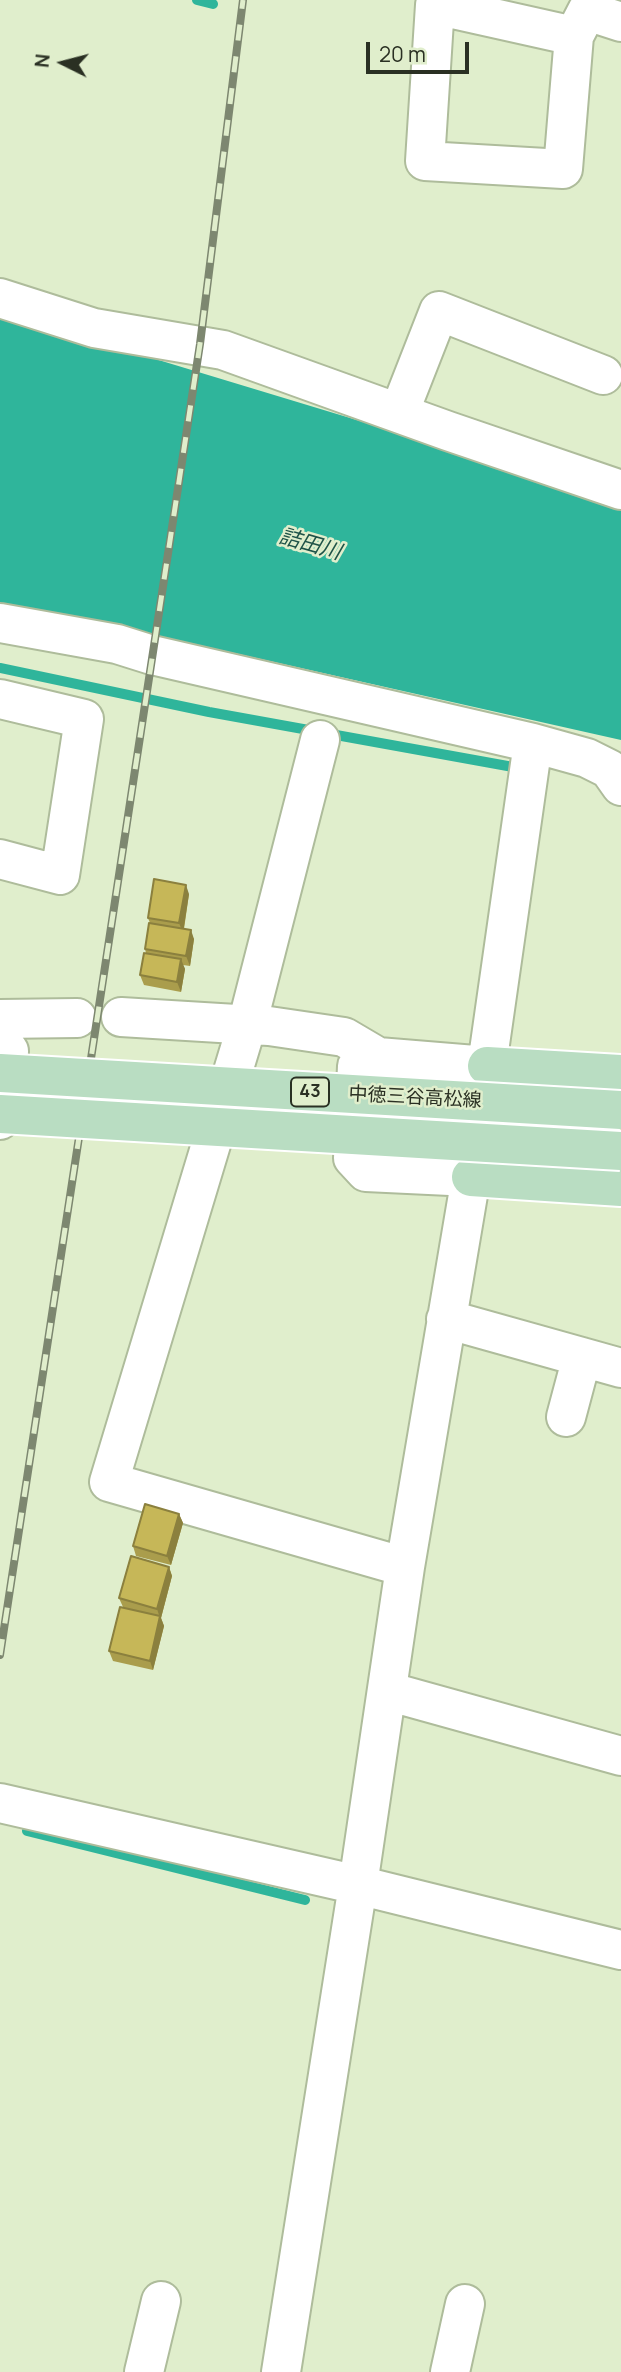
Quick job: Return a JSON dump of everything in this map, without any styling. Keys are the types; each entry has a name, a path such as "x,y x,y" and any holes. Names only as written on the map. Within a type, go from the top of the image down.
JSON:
{"main road":[{"path":"487,1066 621,1074"},
{"name":"中徳三谷高松線","path":"0,1073 621,1110"},
{"name":"中徳三谷高松線","path":"0,1114 621,1151"},
{"path":"471,1177 621,1187"}],"street":[{"path":"574,36 435,5 425,161 563,169 574,36 587,11 621,22"},
{"path":"0,298 94,328 223,350 621,490"},
{"path":"399,413 439,311 603,375"},
{"path":"0,623 117,644 152,655 533,743 587,758 609,769 621,786"},
{"path":"0,699 85,719 60,875 0,859"},
{"path":"320,740 247,1025 109,1482 405,1567"},
{"path":"281,2372 405,1567 471,1177 533,743"},
{"path":"121,1017 247,1025 344,1037 378,1057 487,1066"},
{"path":"0,1019 77,1018"},
{"path":"0,1038 9,1051 6,1114 0,1120"},
{"path":"378,1057 357,1066 353,1158 366,1172 471,1177"},
{"path":"446,1319 621,1368"},
{"path":"566,1417 582,1357"},
{"path":"387,1691 621,1756"},
{"path":"0,1803 358,1885 621,1950"},
{"path":"144,2372 161,2301"},
{"path":"450,2372 465,2304"}],"water":[{"name":"詰田川","path":"0,312 621,500 621,740 136,631 0,605"}],"building":[{"path":"154,879 186,885 179,923 148,918"},
{"path":"149,923 191,930 186,956 145,949"},
{"path":"144,953 181,959 177,982 140,975"},
{"path":"145,1504 179,1514 167,1556 133,1546"},
{"path":"131,1556 169,1567 157,1609 119,1598"},
{"path":"120,1607 160,1616 150,1661 109,1651"}],"waterway":[{"path":"197,0 213,4"},
{"path":"0,668 209,712 513,767"},
{"path":"27,1831 305,1900"}],"railway":[{"path":"0,1655 200,344 243,0"}]}
